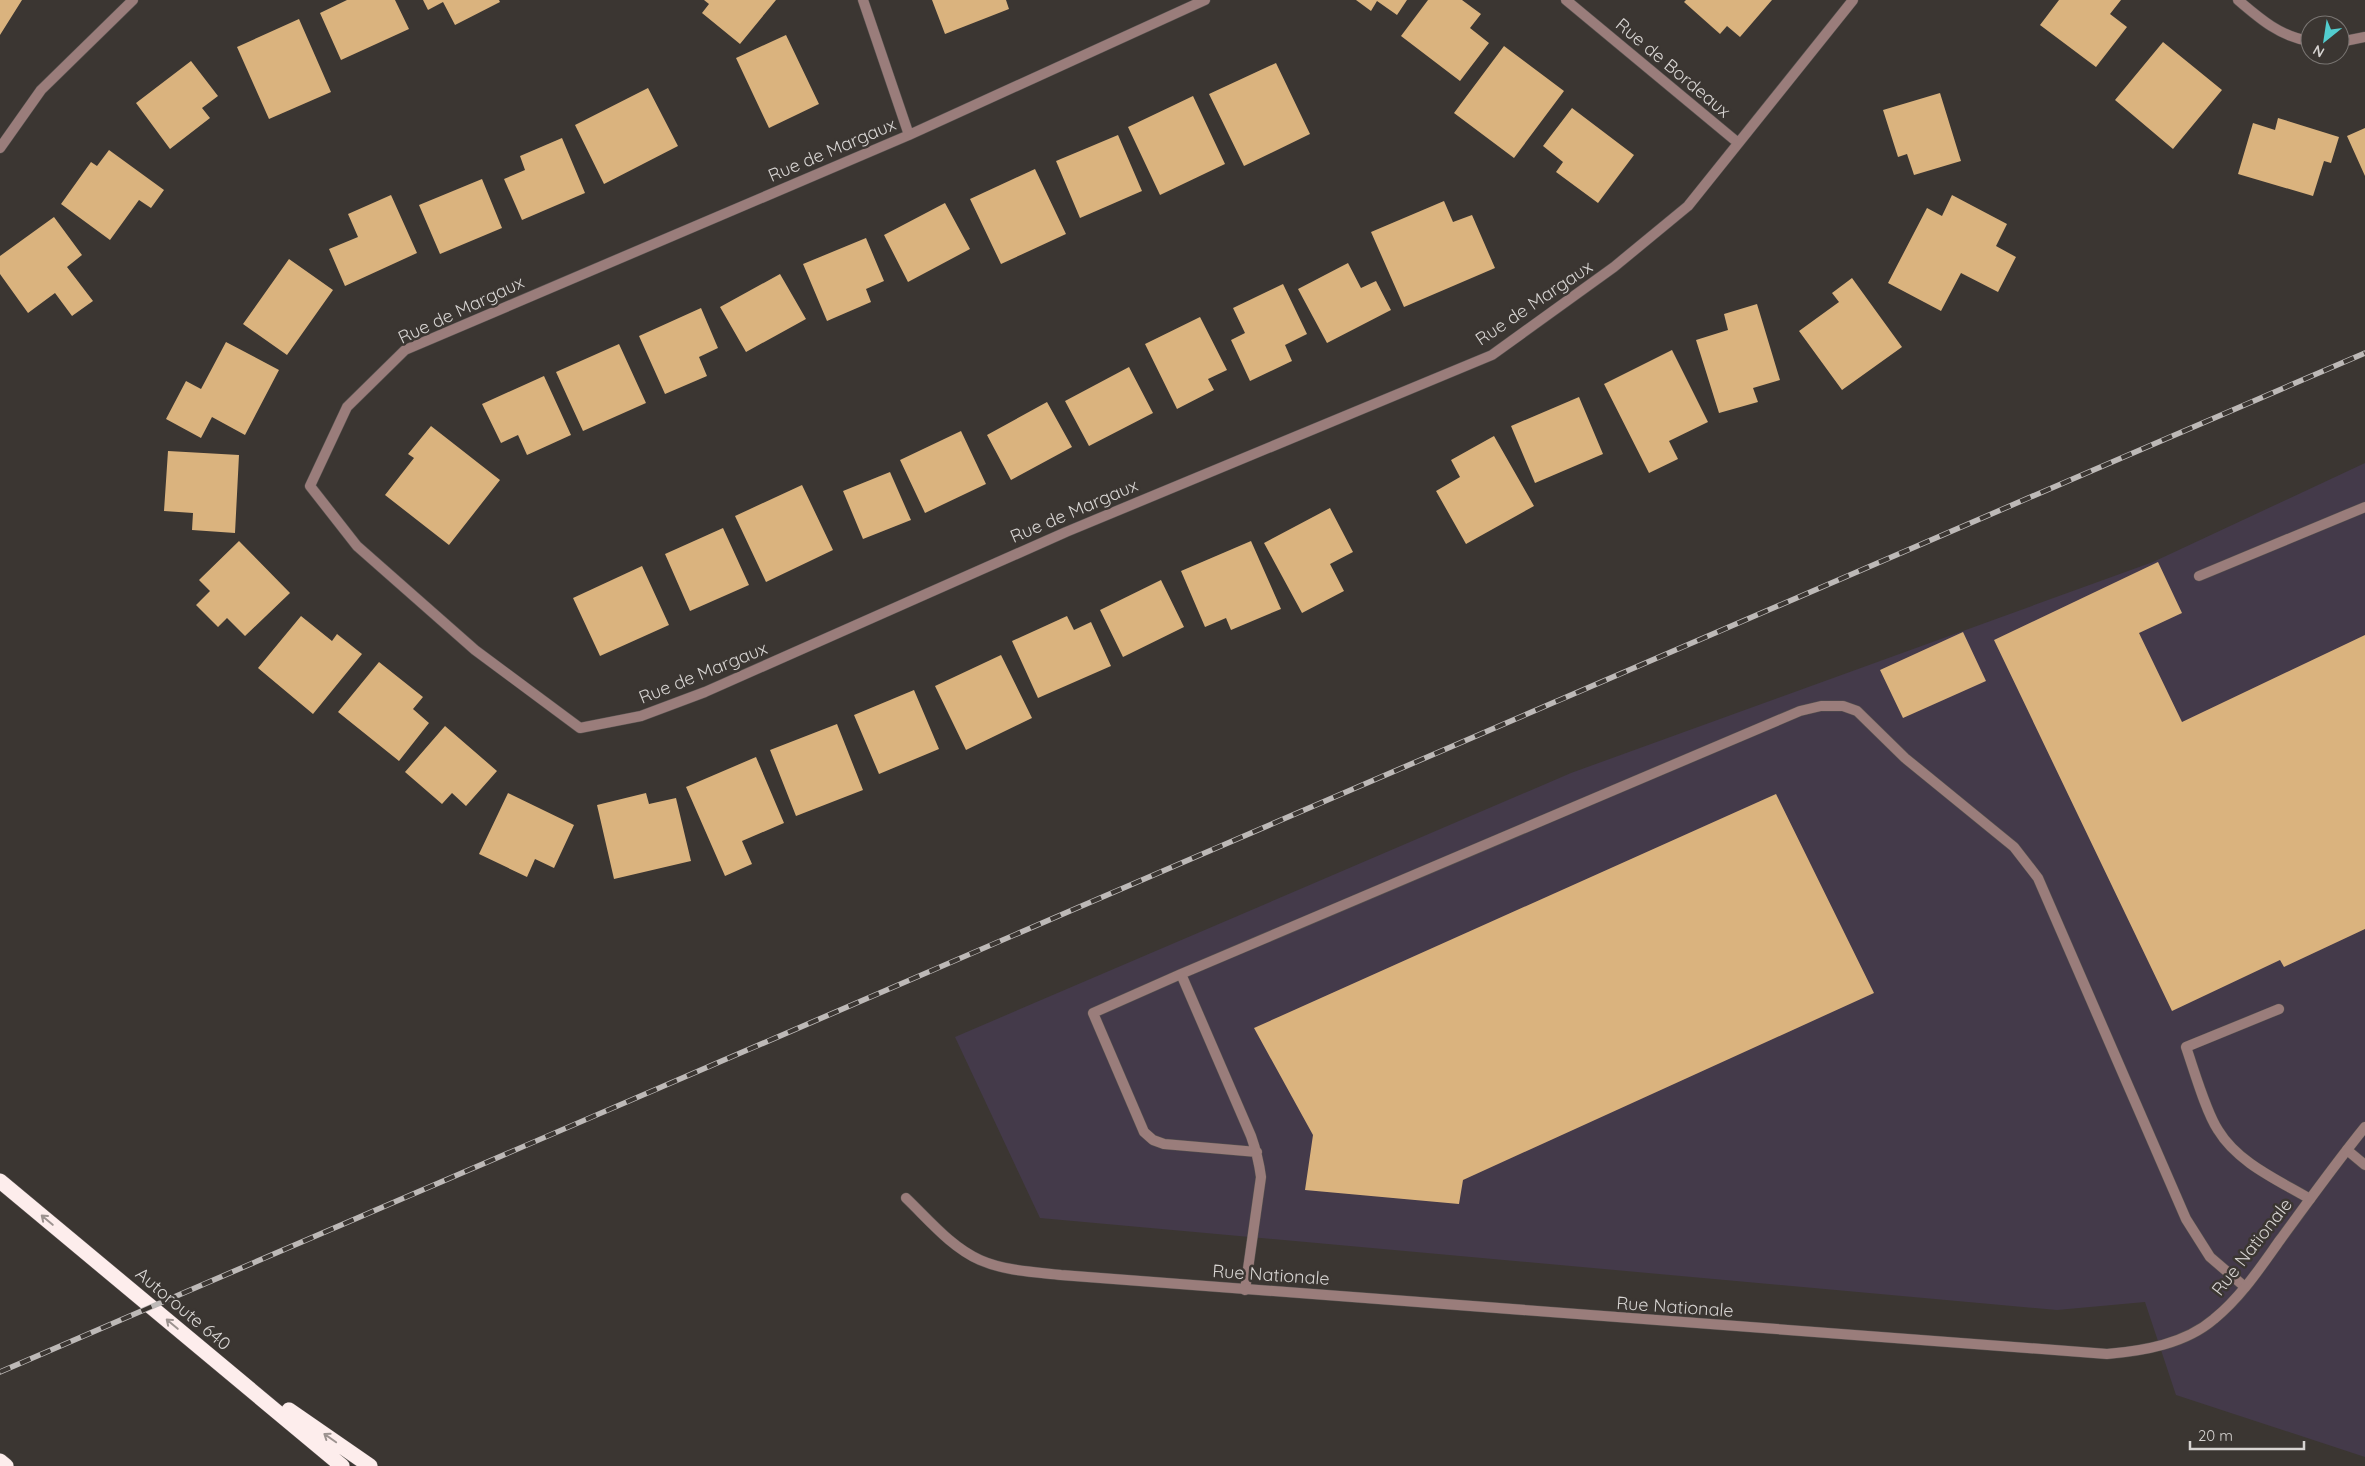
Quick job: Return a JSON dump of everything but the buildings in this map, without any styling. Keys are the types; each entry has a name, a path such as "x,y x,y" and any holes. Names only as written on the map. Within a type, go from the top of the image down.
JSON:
{"highway":[{"name":"Autoroute 640","path":"0,1181 342,1466"},
{"path":"209,1355 370,1466"},
{"path":"0,1460 6,1466"}],"street":[{"path":"0,148 41,90 133,0"},
{"path":"863,0 909,134"},
{"name":"Rue de Margaux","path":"1205,0 909,134 405,350 346,407 310,486 357,546 475,650 580,728 641,716 705,692 1066,532 1492,354 1614,267 1688,206 1737,142 1853,0"},
{"name":"Rue de Bordeaux","path":"1566,0 1737,142"},
{"path":"2238,0 2257,16 2291,38 2300,39"},
{"path":"2350,40 2365,37"},
{"path":"2199,576 2365,506"},
{"path":"1257,1152 1164,1144 1153,1140 1144,1132 1093,1013 1800,711 1821,706 1843,706 1857,711 1905,758 2014,847 2029,864 2038,878 2186,1219 2210,1257 2245,1287"},
{"path":"1181,974 1257,1152 1261,1177 1245,1290"},
{"path":"2279,1009 2186,1048 2216,1128 2225,1141 2254,1166 2310,1199"},
{"name":"Rue Nationale","path":"906,1198 950,1241 982,1261 1009,1268 1060,1275 2107,1354 2150,1348 2194,1332 2214,1320 2245,1287 2365,1127"},
{"path":"2347,1150 2365,1165"}],"shaded area":[{"path":"2365,463 2365,1457 2176,1395 2145,1302 2057,1310 1040,1218 955,1037 1571,773 2153,562"}],"railway":[{"path":"0,1372 2365,353"}]}
